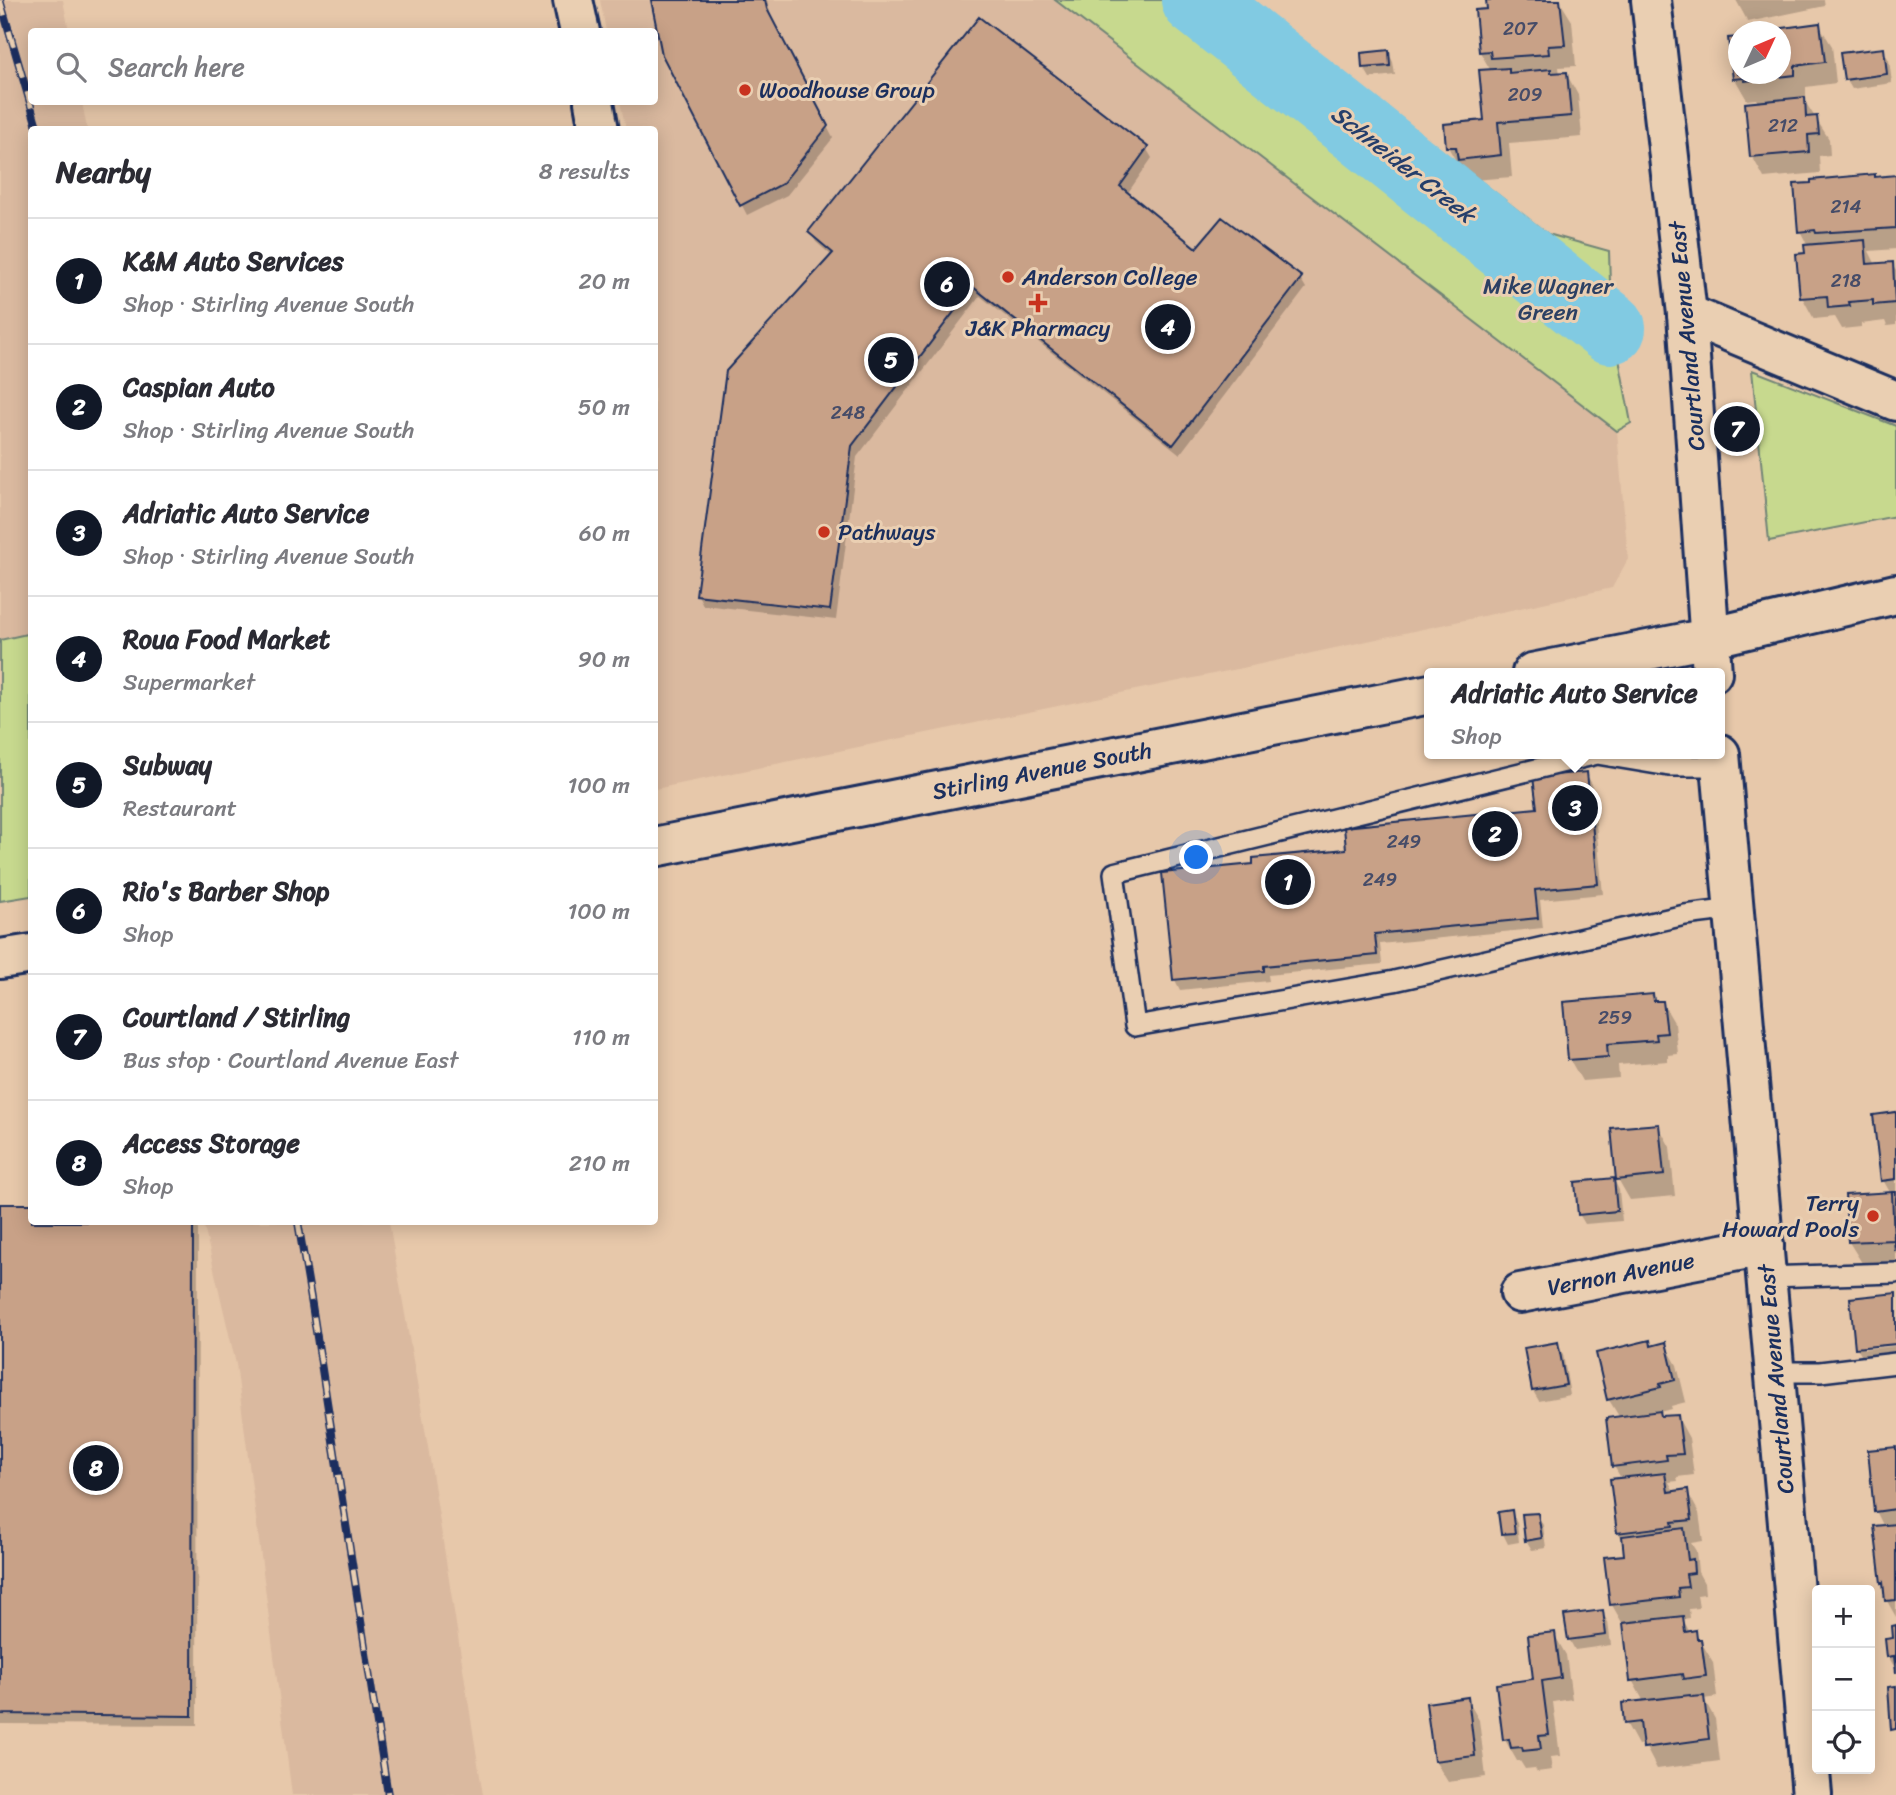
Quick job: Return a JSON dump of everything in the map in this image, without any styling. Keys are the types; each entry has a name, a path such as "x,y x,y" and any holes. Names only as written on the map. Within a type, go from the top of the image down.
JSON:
{"street":[{"path":"573,0 579,28"},
{"name":"Courtland Avenue East","path":"1651,0 1687,314 1711,656"},
{"path":"595,105 598,126"},
{"path":"1687,314 1896,401"},
{"path":"1585,668 1711,656 1896,594"},
{"name":"Stirling Avenue South","path":"658,846 1424,695"},
{"name":"Courtland Avenue East","path":"1720,760 1812,1795"},
{"path":"0,959 28,955"},
{"name":"Vernon Avenue","path":"1520,1293 1765,1262"}],"lane":[{"path":"1577,759 1114,873 1135,1026 1394,981 1685,915 1734,909"},
{"path":"1627,759 1669,766 1720,760"},
{"path":"1765,1262 1896,1273"},
{"path":"1775,1372 1820,1372 1896,1363"}],"shaded area":[{"path":"0,0 63,0 68,28 28,28 28,105 83,105 86,126 28,126 28,634 0,640"},
{"path":"600,0 1055,0 1617,431 1628,559 1612,588 1247,667 658,788 658,126 625,126 621,105 658,105 658,28 605,28"},
{"path":"204,1225 390,1225 483,1795 292,1795 236,1364"}],"green space":[{"name":"Mike Wagner Green","path":"1055,0 1251,0 1548,234 1609,251 1611,316 1631,423 1617,431"},
{"path":"1752,370 1896,426 1896,516 1769,541"},
{"path":"28,634 28,896 0,901 0,640"}],"building":[{"name":"Woodhouse Group","path":"651,0 765,0 767,9 828,126 782,184 740,206 662,55"},
{"path":"1486,0 1560,0 1565,45 1548,46 1549,54 1491,58 1490,51 1479,52 1475,10 1487,9"},
{"path":"979,17 1148,147 1120,186 1196,248 1222,217 1302,277 1173,445 973,287 852,446 830,610 696,595 726,371 833,253 808,232"},
{"path":"1820,23 1825,62 1795,66 1795,75 1791,75 1791,27"},
{"path":"1884,48 1887,74 1844,80 1840,53"},
{"path":"1389,50 1390,66 1362,68 1361,53"},
{"path":"1509,68 1509,73 1551,69 1551,73 1567,72 1571,116 1498,122 1501,155 1458,160 1456,147 1446,147 1444,124 1484,120 1479,70"},
{"path":"1805,97 1806,117 1817,116 1819,134 1808,135 1809,152 1750,157 1745,103"},
{"path":"1875,174 1875,177 1896,175 1896,228 1798,232 1794,184"},
{"path":"1865,240 1867,264 1893,262 1895,303 1873,305 1873,300 1849,302 1850,306 1828,308 1827,296 1800,298 1796,254 1805,253 1804,245"},
{"path":"1587,772 1598,884 1535,890 1538,918 1375,934 1377,955 1264,966 1264,971 1173,980 1162,873 1253,864 1253,858 1346,849 1344,827 1537,808 1533,777"},
{"path":"1653,994 1654,1001 1663,1001 1667,1033 1656,1034 1657,1040 1607,1044 1608,1057 1568,1060 1563,1002"},
{"path":"1896,1112 1896,1179 1881,1181 1873,1115"},
{"path":"1659,1124 1664,1175 1616,1180 1611,1128"},
{"path":"1614,1178 1617,1211 1578,1215 1575,1182"},
{"path":"1892,1192 1896,1192 1895,1251 1894,1240"},
{"path":"1892,1192 1894,1240 1848,1242 1845,1195"},
{"path":"0,1204 28,1204 28,1225 193,1225 192,1716 0,1714"},
{"path":"1896,1293 1896,1344 1855,1348 1850,1298"},
{"path":"1650,1340 1651,1346 1666,1342 1675,1380 1660,1384 1661,1387 1607,1400 1596,1353"},
{"path":"1558,1342 1566,1385 1532,1391 1524,1348"},
{"path":"1660,1411 1661,1416 1678,1415 1683,1454 1666,1455 1667,1460 1612,1467 1606,1418"},
{"path":"1896,1447 1896,1509 1874,1512 1868,1450"},
{"path":"1665,1473 1668,1492 1688,1489 1692,1520 1672,1522 1673,1526 1617,1533 1610,1479"},
{"path":"1512,1510 1515,1533 1501,1534 1498,1512"},
{"path":"1538,1513 1542,1538 1525,1541 1522,1514"},
{"path":"1896,1524 1896,1600 1885,1601 1874,1526"},
{"path":"1684,1528 1688,1560 1693,1559 1694,1573 1686,1574 1688,1587 1678,1588 1679,1597 1610,1605 1604,1557 1624,1555 1622,1536"},
{"path":"1603,1610 1606,1635 1568,1640 1564,1615"},
{"path":"1683,1616 1685,1632 1696,1630 1697,1639 1701,1639 1706,1676 1683,1679 1682,1674 1630,1681 1623,1623"},
{"path":"1896,1625 1896,1673 1894,1656 1887,1657 1885,1639 1893,1638 1892,1626"},
{"path":"1555,1632 1561,1678 1542,1681 1549,1735 1539,1736 1541,1749 1523,1751 1522,1747 1511,1748 1509,1739 1503,1740 1496,1684 1533,1679 1528,1635"},
{"path":"1896,1686 1896,1729 1891,1730 1888,1687"},
{"path":"1690,1695 1704,1696 1709,1739 1643,1748 1640,1722 1624,1724 1622,1703"},
{"path":"1468,1697 1475,1756 1434,1761 1426,1703"}],"waterway":[{"name":"Schneider Creek","path":"1197,0 1610,328"}],"railway":[{"path":"0,0 28,96"},
{"path":"31,105 37,126"},
{"path":"299,1225 388,1795"}],"place":[{"name":"Woodhouse Group","path":"745,90"},
{"name":"Anderson College","path":"1008,277"},
{"name":"Rio's Barber Shop","path":"947,284"},
{"name":"J&K Pharmacy","path":"1038,303"},
{"name":"Roua Food Market","path":"1168,327"},
{"name":"Subway","path":"891,360"},
{"name":"Courtland / Stirling","path":"1737,429"},
{"name":"Pathways","path":"824,532"},
{"name":"Adriatic Auto Service","path":"1575,808"},
{"name":"Caspian Auto","path":"1495,834"},
{"name":"K&M Auto Services","path":"1288,882"},
{"name":"Terry Howard Pools","path":"1873,1216"},
{"name":"Access Storage","path":"96,1468"}]}
